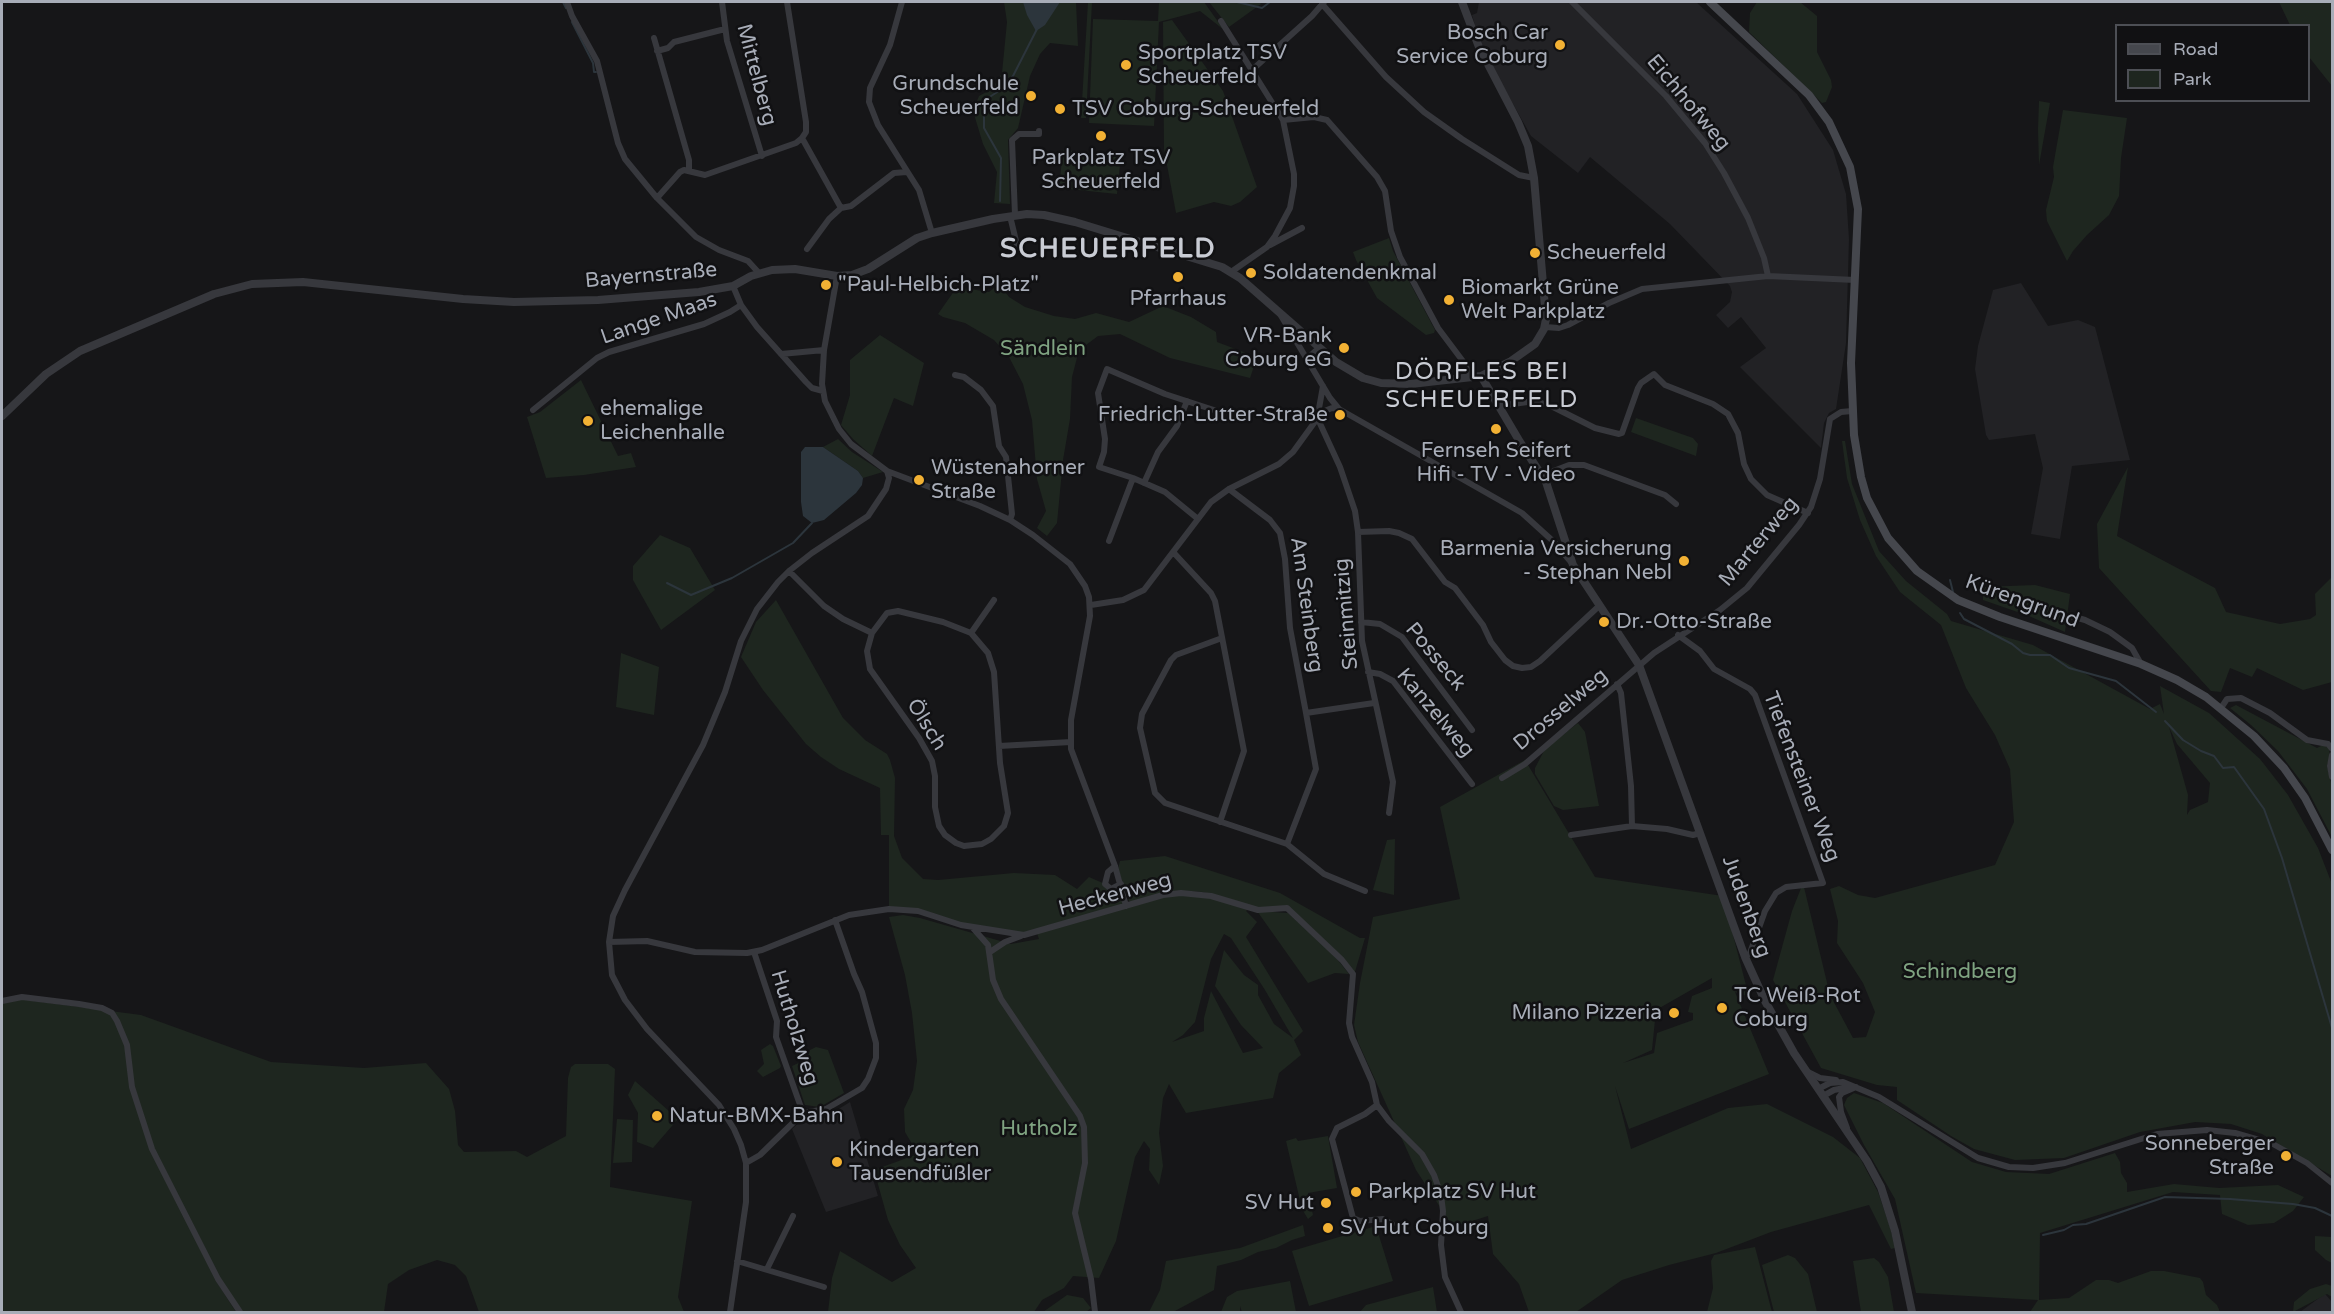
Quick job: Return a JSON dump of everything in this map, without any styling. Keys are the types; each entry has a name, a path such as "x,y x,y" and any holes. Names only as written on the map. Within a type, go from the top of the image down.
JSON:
{"main road":[{"name":"Kürengrund","path":"1710,2 1809,95 1838,139 1850,167 1856,194 1858,219 1851,363 1852,411 1857,456 1867,498 1888,538 1917,571 1938,588 1972,606 2141,664 2186,685 2221,708 2254,736 2284,768 2310,806 2332,850"}],"street":[{"path":"567,2 572,16 597,61 618,143 625,159 657,198 696,237 719,250 748,261 759,273"},
{"name":"Mittelberg","path":"722,2 725,29 762,156"},
{"name":"Mittelberg","path":"689,171 705,175 762,156 796,143 806,132 787,2"},
{"path":"902,2 890,45 870,88 869,102 878,125 921,196 932,233"},
{"path":"1462,2 1479,47 1525,137 1534,178 1545,327 1559,328 1568,325 1609,303 1642,289 1768,276 1856,280"},
{"name":"Eichhofweg","path":"1572,2 1666,96 1705,144 1724,173 1748,218 1764,258 1768,276"},
{"path":"1252,70 1312,16 1323,3 1347,35 1386,78 1424,112 1503,166 1523,177 1534,178"},
{"path":"1221,21 1283,120 1294,174 1293,198 1284,222 1267,247"},
{"path":"657,51 668,48 675,42 725,29"},
{"path":"654,38 689,160 689,171 680,171 657,198"},
{"path":"1283,120 1314,117 1327,120 1377,177 1385,192 1391,231 1400,256 1438,328 1465,364 1472,378"},
{"path":"1017,245 1012,216 1012,140 1019,134 1039,134 1039,130"},
{"name":"Mittelberg","path":"802,138 841,208"},
{"path":"807,249 829,219 841,208 851,206 894,173 907,172"},
{"name":"Bayernstraße","path":"2,416 46,374 80,351 176,309 232,289 268,283 303,282 463,299 561,301 699,292 732,286 759,273 785,269 837,276 860,273 908,243 932,233 1012,216 1044,215 1075,222 1199,259 1232,272 1352,373 1382,383 1411,384 1481,376 1527,350 1541,336 1545,327"},
{"path":"1232,272 1267,247 1302,228"},
{"path":"837,276 824,350 823,391 831,415 845,437 887,471 980,506 1010,520 1070,564 1085,586 1091,605 1071,720 1071,742 1074,758 1115,866 1126,906"},
{"name":"Lange Maas","path":"732,286 741,305 780,354 812,388 823,391"},
{"name":"Lange Maas","path":"533,410 597,358 609,352 704,324 741,305"},
{"path":"1278,311 1339,409"},
{"path":"1312,367 1310,356 1320,347"},
{"path":"780,354 824,350"},
{"path":"1197,519 1165,492 1099,467 1105,439 1097,398 1107,369 1220,412"},
{"path":"1498,406 1535,401 1551,406 1595,428 1619,434 1622,433 1638,388 1654,374 1665,385 1713,404 1728,414 1738,433 1744,464 1751,479 1767,495 1808,513"},
{"path":"955,375 964,377 981,390 993,406 999,446 1006,457 1012,514 1010,520"},
{"path":"1481,376 1543,475 1552,496 1573,565"},
{"path":"1317,417 1323,386"},
{"path":"1144,483 1158,452 1177,426 1187,401"},
{"path":"1091,605 1123,600 1138,594 1149,585 1211,502 1229,489 1279,464 1293,452 1317,417 1332,408 1339,409 1522,513 1562,548 1565,543"},
{"name":"Marterweg","path":"1639,665 1678,635 1720,610 1747,588 1808,513 1820,479 1830,419 1841,412 1852,411"},
{"name":"Steinmitzig","path":"1317,417 1346,482 1358,532 1362,641 1392,782 1389,813"},
{"path":"1543,475 1569,465 1584,465 1665,495 1676,504"},
{"path":"730,1312 746,1202 746,1163 734,1129 724,1112 647,1029 625,1000 612,975 609,959 613,916 707,737 748,624 767,595 789,571 868,516 886,489 889,478 887,471"},
{"path":"1109,541 1133,478"},
{"name":"Am Steinberg","path":"1229,489 1270,520 1277,528 1282,540 1290,628 1316,769 1287,844"},
{"path":"1358,532 1399,532 1412,539 1445,582 1455,588 1483,625 1491,642 1505,660 1513,666 1531,667 1540,661 1599,606"},
{"path":"1555,543 1573,565 1639,665"},
{"path":"1174,553 1211,593 1215,601 1244,751 1220,822"},
{"path":"789,571 824,606 843,619 872,633"},
{"path":"971,633 994,600"},
{"name":"Ölsch","path":"893,611 944,622 971,633 992,660 1007,807 1006,821 998,834 982,844 964,846 945,835 939,826 935,807 935,776 932,761 924,745 870,669 867,651 872,633 881,619 893,611"},
{"name":"Kürengrund","path":"2071,616 2110,632 2136,651 2141,664"},
{"name":"Posseck","path":"1360,622 1380,624 1402,637 1472,730"},
{"name":"Tiefensteiner Weg","path":"1678,635 1700,651 1714,669 1755,694 1823,883 1786,887 1776,893 1765,911 1750,953 1745,957"},
{"path":"1222,638 1176,655 1171,660 1142,714 1140,724 1155,793 1159,799 1287,844 1324,874 1365,891"},
{"name":"Drosselweg","path":"1502,778 1525,764 1639,665"},
{"name":"Judenberg","path":"1639,665 1745,957 1764,1001 1881,1187 1895,1231 1912,1312"},
{"name":"Kanzelweg","path":"1368,672 1380,674 1393,681 1472,784"},
{"path":"1617,684 1621,693 1631,786 1632,826"},
{"path":"2221,708 2228,699 2241,698 2270,713 2307,740 2327,743 2332,749"},
{"path":"1306,713 1374,703"},
{"path":"999,746 1071,742"},
{"path":"2332,755 2330,766 2332,777"},
{"path":"1571,835 1632,826 1667,829 1693,835 1700,833"},
{"path":"1115,866 1107,875 1105,884 1112,889 1121,884"},
{"name":"Heckenweg","path":"609,942 655,942 707,954 754,952 835,920 889,909 928,914 972,927 1024,935 1163,895 1191,893 1211,896 1258,910 1281,907 1291,911 1349,967 1353,974 1349,1023 1352,1037 1372,1082 1377,1105 1389,1121 1422,1154 1434,1175 1441,1195 1443,1211 1441,1245 1445,1277 1461,1312"},
{"name":"Hutholzweg","path":"746,1163 760,1155 803,1113 826,1109 862,1088 868,1080 876,1058 876,1043 862,992 835,920"},
{"path":"972,927 986,941 990,952 993,980 1002,999 1080,1116 1084,1127 1085,1163 1075,1213 1091,1279 1095,1312"},
{"path":"990,952 1005,942 1024,935"},
{"name":"Hutholzweg","path":"754,952 777,1021 776,1037 803,1113"},
{"path":"2,1000 22,997 102,1008 112,1013 127,1045 132,1086 152,1149 218,1279 240,1312"},
{"path":"1806,1071 1820,1078 1843,1082 1879,1097 1978,1158 2009,1167 2033,1168 2065,1163 2157,1134 2207,1130 2235,1133 2272,1144 2307,1163 2332,1183"},
{"path":"1821,1092 1830,1083 1843,1082"},
{"path":"1821,1092 1856,1087"},
{"path":"1851,1139 1839,1101 1842,1093 1856,1087"},
{"path":"1377,1105 1365,1114 1337,1128 1332,1139 1353,1218 1360,1221 1383,1219 1392,1224"},
{"path":"767,1269 793,1216"},
{"path":"737,1261 824,1287"}],"shaded area":[{"path":"1023,2 1060,2 1045,25 1036,31"},
{"path":"1479,2 1696,2 1797,94 1833,150 1846,194 1849,239 1846,343 1836,409 1829,413 1824,423 1821,448 1740,367 1766,348 1741,317 1728,328 1716,315 1730,302 1732,292 1730,286 1670,224 1590,157 1578,173 1531,136 1490,63 1477,32 1472,15 1477,13"},
{"path":"2021,283 2048,326 2078,320 2095,327 2130,460 2072,466 2060,539 2031,534 2043,468 2035,434 1989,440 1986,435 1975,369 1978,346 1993,290"},
{"path":"805,447 823,447 858,471 863,478 862,485 856,493 824,520 812,523 803,516 801,502 801,452"},
{"name":"Kindergarten Tausendfüßler","path":"850,1102 878,1196 826,1212 792,1129 805,1117 824,1118"},
{"path":"2326,1295 2332,1302 2332,1312 2300,1312"}],"green space":[{"path":"1004,2 1076,2 1078,46 1050,43 1040,54 1030,76 1018,128 1008,140 1010,204 994,203 997,172 983,144 973,111 979,96 992,89 1002,73 1007,22"},
{"path":"1088,2 1092,2 1086,118 1081,118"},
{"path":"1159,2 1204,2 1224,30 1200,11 1159,22 1154,126 1089,123 1093,19 1158,21"},
{"path":"1209,2 1259,2 1261,4 1229,27"},
{"path":"1757,2 1800,2 1817,16 1817,52 1831,80 1832,87 1826,102 1822,103 1749,32 1750,13"},
{"path":"2279,2 2332,2 2332,86 2310,58 2310,24 2290,24"},
{"path":"1172,20 1223,91 1257,187 1240,202 1231,206 1214,202 1176,213 1164,149 1163,22"},
{"path":"2039,101 2050,103 2039,165 2038,129"},
{"path":"2063,110 2127,118 2121,158 2119,196 2109,215 2087,235 2067,261 2047,221 2046,210 2054,177 2053,167"},
{"path":"1063,150 1121,155 1117,194 1059,188"},
{"path":"1389,238 1393,251 1435,330 1434,333 1426,335 1377,298 1356,260 1353,252"},
{"name":"Sändlein","path":"999,284 1009,297 1025,307 1054,316 1075,319 1096,313 1129,322 1163,306 1191,317 1216,332 1217,342 1257,357 1250,378 1170,358 1120,334 1098,336 1086,345 1078,354 1072,377 1070,419 1063,460 1057,523 1047,536 1037,528 1046,511 1037,479 1032,420 1023,384 1009,357 994,340 965,323 938,314 957,287 989,292"},
{"path":"880,335 924,363 913,406 894,398 872,456 841,425 850,395 850,360"},
{"path":"581,380 618,456 631,453 636,467 546,478 527,417 540,412"},
{"path":"1636,418 1693,438 1698,444 1696,456 1631,432"},
{"path":"838,439 852,452 883,472 863,478 858,471 823,447"},
{"name":"Schindberg","path":"1842,441 1845,441 1852,484 1879,551 1906,581 1947,614 1951,621 2033,645 2150,709 2160,704 2164,714 2160,686 2209,713 2260,759 2288,795 2318,848 2332,884 2332,1176 2262,1134 2231,1124 2195,1122 2140,1132 2064,1158 2015,1160 1974,1149 1951,1136 1897,1100 1897,1087 1877,1085 1821,1068 1773,980 1792,911 1803,883 1830,995 1853,1038 1866,1037 1875,1012 1863,983 1837,943 1838,921 1830,889 1839,886 1858,895 1875,898 1995,865 2014,822 2010,769 1995,735 1966,688 1941,625 1900,592 1876,556 1860,520 1847,478","holes":["2169,727 2177,744 2210,783 2208,802 2190,810 2187,815 2188,795"]},
{"path":"2128,467 2117,536 2215,588 2226,612 2280,624 2310,619 2316,615 2315,594 2332,577 2332,682 2303,690 2257,668 2252,677 2230,668 2221,692 2211,691 2099,568 2097,524"},
{"path":"660,535 690,548 715,590 661,630 633,580 633,566"},
{"path":"2035,585 2070,594 2065,632 2029,616 1983,600 1983,587"},
{"name":"Hutholz","path":"776,600 843,718 865,740 887,754 895,778 894,836 902,858 923,879 938,880 1014,873 1055,875 1077,889 1089,877 1105,884 1108,888 1121,884 1126,906 1181,893 1230,900 1203,892 1183,891 1129,901 1118,869 1120,861 1165,856 1280,893 1360,938 1365,938 1354,975 1291,911 1250,907 1246,911 1257,922 1246,937 1303,1031 1294,1040 1301,1055 1279,1073 1273,1098 1186,1113 1169,1084 1163,1098 1159,1133 1163,1166 1159,1185 1149,1170 1150,1149 1144,1141 1135,1157 1116,1241 1099,1278 1073,1276 1064,1288 1042,1300 1034,1312 828,1312 832,1278 840,1251 892,1282 916,1268 900,1245 888,1220 874,1170 918,1154 905,1132 904,1109 913,1090 917,1061 912,1013 905,975 889,917 903,915 920,918 1011,944 1039,939 1037,933 1024,935 961,925 928,914 889,909 889,835 881,835 880,788 839,769 821,757 806,744 763,690 741,657 756,622","holes":["1224,934 1231,938 1293,1038 1274,1024 1258,995 1258,985 1244,975 1224,950 1215,986 1241,1025 1263,1048 1243,1053 1211,991 1204,1018 1204,1031 1172,1042 1183,1035 1195,1022 1211,959"]},
{"path":"621,653 659,667 654,715 616,707"},
{"path":"2236,705 2317,748 2323,745 2329,748 2330,758 2327,765 2332,787 2332,837 2307,789 2278,751 2230,708"},
{"path":"1578,723 1585,732 1599,806 1563,810 1554,806 1535,774 1535,768 1545,749"},
{"path":"1525,760 1595,877 1723,896 1749,997 1735,992 1769,1074 1629,1129 1615,1086 1631,1149 1728,1108 1767,1104 1833,1137 1860,1158 1878,1192 1895,1248 1891,1249 1869,1205 1771,1232 1716,1253 1622,1280 1576,1312 1529,1312 1519,1284 1493,1254 1488,1216 1453,1227 1416,1170 1358,1042 1354,1025 1373,917 1460,899 1440,807","holes":["1712,978 1712,988 1692,996 1688,1012 1693,1013 1693,1020 1657,1033 1654,1053 1623,1063 1652,1050 1656,1010"]},
{"path":"1395,839 1394,895 1373,890 1387,840"},
{"path":"1257,911 1288,913 1333,954 1349,974 1335,973 1308,983"},
{"path":"11,998 141,1015 271,1062 364,1068 426,1063 449,1089 455,1111 458,1145 464,1152 516,1151 527,1157 566,1136 568,1078 571,1067 575,1064 608,1064 615,1069 610,1187 692,1201 678,1297 684,1312 479,1312 466,1276 455,1265 437,1260 409,1270 388,1284 384,1312 240,1312 216,1281 236,1312 2,1312 2,1001"},
{"path":"770,1044 781,1066 763,1077 757,1071 764,1064 761,1050"},
{"path":"816,1047 828,1050 844,1093 820,1107 805,1105 792,1066 807,1059 810,1050"},
{"name":"Natur-BMX-Bahn","path":"635,1081 678,1119 653,1148 637,1142 638,1113 628,1095"},
{"path":"1854,1093 1883,1103 1972,1162 2006,1172 2049,1174 2115,1153 2120,1162 2121,1173 2127,1183 2127,1192 2174,1184 2219,1188 2278,1185 2304,1197 2293,1211 2274,1223 2248,1225 2222,1214 2220,1195 2173,1192 2040,1233 2039,1300 2069,1298 2096,1280 2118,1283 2151,1271 2164,1271 2200,1278 2206,1295 2217,1305 2220,1312 2030,1312 2038,1300 1916,1293 1895,1199 1844,1105 1847,1098"},
{"path":"617,1119 633,1120 632,1162 613,1163"},
{"path":"1328,1136 1337,1188 1308,1193 1313,1215 1308,1219 1302,1209 1286,1141"},
{"path":"1303,1225 1305,1236 1241,1260 1217,1266 1214,1290 1173,1312 1149,1312 1160,1290 1166,1261 1240,1248"},
{"path":"1376,1226 1393,1281 1309,1306 1292,1251"},
{"path":"2315,1236 2332,1237 2332,1263 2315,1250"},
{"path":"1755,1247 1772,1312 1707,1312 1713,1288 1711,1261 1714,1255"},
{"path":"1788,1255 1795,1258 1808,1274 1817,1312 1774,1312 1762,1265"},
{"path":"1874,1258 1888,1277 1894,1312 1861,1312 1853,1261"},
{"path":"1290,1281 1296,1312 1242,1312 1240,1306 1240,1312 1221,1312 1227,1297 1237,1291"},
{"path":"2326,1284 2332,1286 2332,1297 2327,1294 2293,1312 2294,1302 2310,1289"},
{"path":"1433,1287 1437,1312 1360,1312 1366,1305"},
{"path":"1067,1295 1083,1298 1091,1308 1086,1312 1043,1312"}],"waterway":[{"path":"563,2 566,8"},
{"path":"1237,2 1262,8 1270,2"},
{"path":"572,22 593,63 594,72 596,72"},
{"path":"1000,201 1001,158 984,128 984,108 988,98 1002,89 1013,76 1037,29"},
{"path":"667,583 691,595 732,578 793,543 812,523"},
{"path":"1950,580 1953,592"},
{"path":"1960,613 1964,619 2012,644 2023,653 2050,655 2069,668 2116,681 2156,712"},
{"path":"2165,721 2183,740 2214,756 2223,768 2234,767 2264,809 2282,858 2332,1028"},
{"path":"2043,1235 2064,1230 2073,1225 2086,1224 2165,1197 2293,1204 2315,1208 2332,1216"}],"place":[{"name":"Bosch Car Service Coburg","path":"1560,45"},
{"name":"Sportplatz TSV Scheuerfeld","path":"1126,65"},
{"name":"Grundschule Scheuerfeld","path":"1031,96"},
{"name":"TSV Coburg-Scheuerfeld","path":"1060,109"},
{"name":"Parkplatz TSV Scheuerfeld","path":"1101,136"},
{"name":"Scheuerfeld","path":"1535,253"},
{"name":"Soldatendenkmal","path":"1251,273"},
{"name":"Pfarrhaus","path":"1178,277"},
{"name":"\"Paul-Helbich-Platz\"","path":"826,285"},
{"name":"Biomarkt Grüne Welt Parkplatz","path":"1449,300"},
{"name":"VR-Bank Coburg eG","path":"1344,348"},
{"name":"Friedrich-Lutter-Straße","path":"1340,415"},
{"name":"ehemalige Leichenhalle","path":"588,421"},
{"name":"Fernseh Seifert Hifi - TV - Video","path":"1496,429"},
{"name":"Wüstenahorner Straße","path":"919,480"},
{"name":"Barmenia Versicherung - Stephan Nebl","path":"1684,561"},
{"name":"Dr.-Otto-Straße","path":"1604,622"},
{"name":"TC Weiß-Rot Coburg","path":"1722,1008"},
{"name":"Milano Pizzeria","path":"1674,1013"},
{"name":"Natur-BMX-Bahn","path":"657,1116"},
{"name":"Sonneberger Straße","path":"2286,1156"},
{"name":"Kindergarten Tausendfüßler","path":"837,1162"},
{"name":"Parkplatz SV Hut","path":"1356,1192"},
{"name":"SV Hut","path":"1326,1203"},
{"name":"SV Hut Coburg","path":"1328,1228"}],"district":[{"name":"SCHEUERFELD","path":"1108,250"},
{"name":"DÖRFLES BEI SCHEUERFELD","path":"1482,387"}]}
